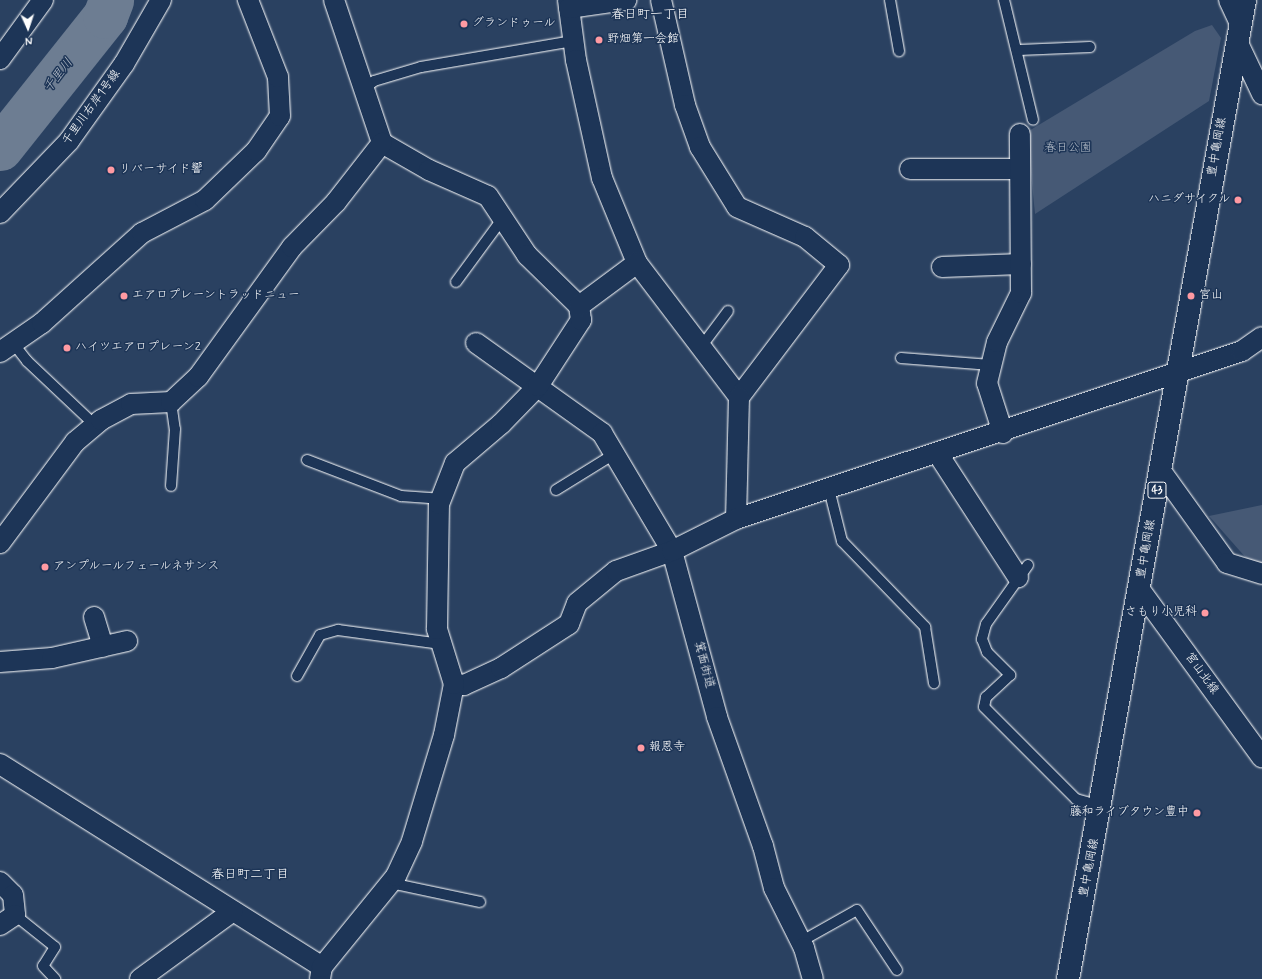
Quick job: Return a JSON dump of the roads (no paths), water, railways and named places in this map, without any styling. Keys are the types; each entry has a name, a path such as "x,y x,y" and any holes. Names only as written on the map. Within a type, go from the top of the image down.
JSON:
{"main road":[{"name":"豊中亀岡線","path":"1068,979 1101,806 1161,471 1177,372 1245,0"}],"street":[{"path":"0,59 43,0"},
{"name":"千里川右岸1号線","path":"3,207 69,141 124,64 161,0"},
{"path":"7,348 42,323 142,233 205,200 256,151 280,116 278,77 248,0"},
{"path":"1,768 233,911 321,973 390,883 412,841 444,735 454,684 436,629 440,499 455,463 501,424 538,386 581,320 579,306 527,255 488,196 429,170 382,144 334,0"},
{"path":"626,0 569,4 573,41 602,178 637,263 739,397"},
{"path":"661,0 685,105 700,147 737,207 805,237 839,265 739,397 736,519"},
{"path":"1229,0 1239,32 1255,65 1262,94"},
{"path":"1003,433 987,383 997,342 1021,293 1020,170 1027,127"},
{"path":"0,543 75,442 95,425 131,404 171,402 198,377 292,247 336,202 382,144"},
{"path":"910,169 1020,170"},
{"path":"579,306 637,263"},
{"path":"942,267 1021,264"},
{"path":"454,684 464,684 501,668 569,624 578,603 616,571 672,551 736,519 1003,433 1242,350 1262,337"},
{"name":"箕面街道","path":"476,342 602,433 672,551 717,717 763,846 774,888 800,942 813,979"},
{"path":"938,454 1023,571"},
{"path":"1161,471 1227,563 1262,574"},
{"name":"宮山北線","path":"1140,590 1262,757"},
{"path":"94,617 103,646"},
{"path":"0,662 52,658 127,641"},
{"path":"0,882 13,895 8,920"},
{"path":"140,979 233,911"}],"lane":[{"path":"890,0 899,51"},
{"path":"1004,0 1019,50 1027,127"},
{"path":"363,90 374,81 421,67 573,41"},
{"path":"1019,50 1090,47"},
{"path":"456,282 503,218"},
{"path":"701,347 728,311"},
{"path":"7,348 27,362 95,425"},
{"path":"902,358 991,365"},
{"path":"171,402 175,429 171,486"},
{"path":"556,490 614,454"},
{"path":"307,460 401,496 440,499"},
{"path":"829,489 842,541 924,627 934,683"},
{"path":"1023,571 986,624 982,638 987,652 1010,675 986,697 984,707 1076,799 1101,806"},
{"path":"297,676 320,635 338,630 441,644"},
{"path":"390,883 480,902"},
{"path":"800,942 857,910 897,970"},
{"path":"8,920 54,947 43,966 55,979"}],"waterway":[{"name":"千里川","path":"0,148 105,16 111,0"}],"place":[{"name":"グランドゥール","path":"464,24"},
{"name":"野畑第一会館","path":"599,40"},
{"name":"リバーサイド響","path":"111,170"},
{"name":"ハニダサイクル","path":"1238,200"},
{"name":"エアロプレーントラッドニュー","path":"124,296"},
{"name":"宮山","path":"1191,296"},
{"name":"ハイツエアロプレーン2","path":"67,348"},
{"name":"アンプルールフェールネサンス","path":"45,567"},
{"name":"さもり小児科","path":"1205,613"},
{"name":"報恩寺","path":"641,748"},
{"name":"藤和ライブタウン豊中","path":"1197,813"}],"district":[{"name":"春日町一丁目","path":"650,15"},
{"name":"春日町二丁目","path":"250,875"}],"park label":[{"name":"春日公園","path":"1068,149"}]}
